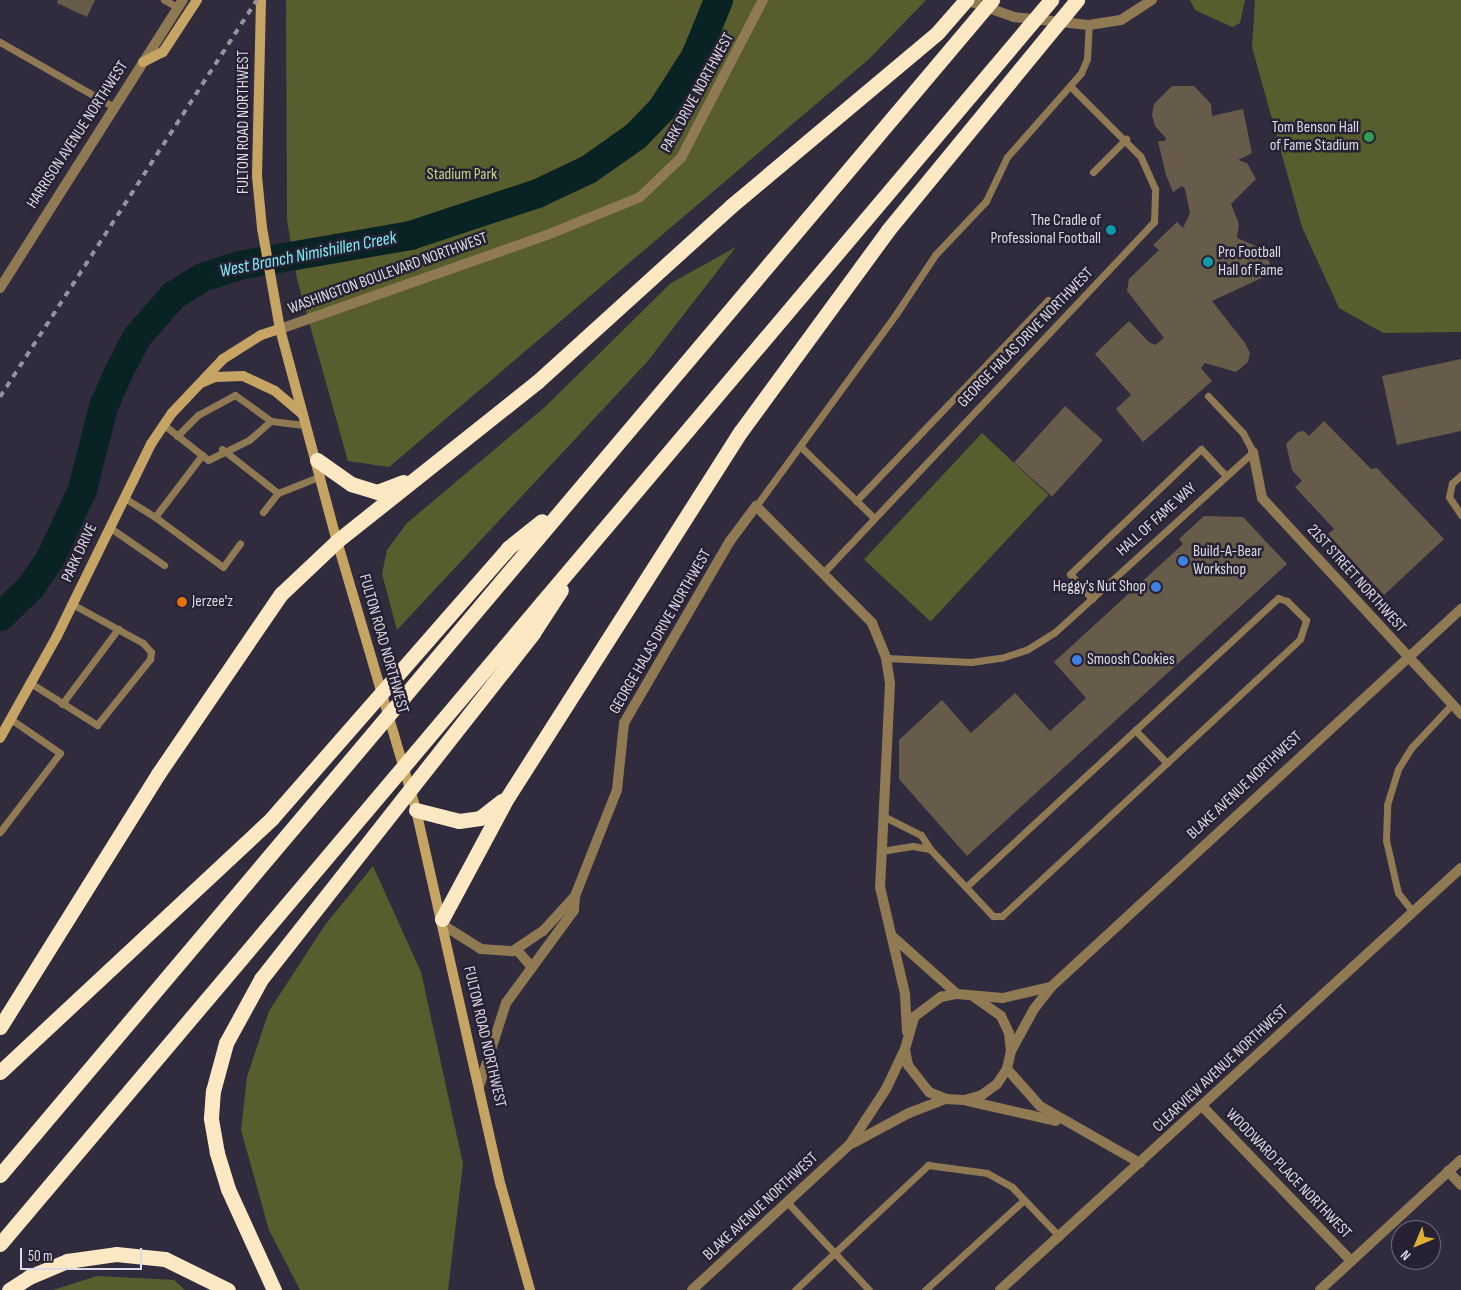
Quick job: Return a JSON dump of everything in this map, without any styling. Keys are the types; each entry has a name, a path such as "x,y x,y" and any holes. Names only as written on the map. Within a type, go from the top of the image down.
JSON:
{"highway":[{"path":"0,1027 238,653 281,594 337,541 536,382 731,206 938,32 966,0"},
{"path":"0,1175 956,40 992,0"},
{"path":"0,1244 1004,53 1051,0"},
{"path":"443,922 507,798 692,506 805,341 888,230 1029,56 1078,0"},
{"path":"317,460 351,484 377,492 417,477"},
{"path":"0,1072 214,876 344,739 508,548 570,498"},
{"path":"274,1290 228,1189 217,1153 212,1118 218,1067 235,1021 261,979 533,633 601,531"},
{"path":"416,810 459,821 480,818 507,798"},
{"path":"9,1290 60,1263 116,1254 165,1259 189,1267 228,1290"}],"main road":[{"path":"143,62 163,52 197,0"},
{"name":"FULTON ROAD NORTHWEST","path":"260,0 256,161 262,228 280,329 302,413 317,460 337,541 416,810 480,1084 510,1223 530,1290"},
{"name":"PARK DRIVE","path":"0,738 32,684 123,496 164,425 196,385 244,344 280,329"},
{"path":"196,385 215,377 243,376 275,391 302,413"}],"street":[{"path":"966,0 1014,16 1089,24 1121,20 1140,10 1152,0"},
{"name":"PARK DRIVE NORTHWEST","path":"506,248 619,208 665,176 693,138 764,1"},
{"name":"HARRISON AVENUE NORTHWEST","path":"0,288 180,4"},
{"name":"WASHINGTON BOULEVARD NORTHWEST","path":"280,329 506,248"},
{"name":"21ST STREET NORTHWEST","path":"1253,452 1262,498 1461,714"},
{"path":"756,506 872,623 886,658 890,684 880,887 906,994 907,1032 905,1049 916,1080 929,1092 946,1099 1001,1106 1066,1124"},
{"name":"GEORGE HALAS DRIVE NORTHWEST","path":"480,1084 502,1011 532,967 566,924 574,910 575,896 617,790 624,723 730,541 756,506"},
{"name":"BLAKE AVENUE NORTHWEST","path":"1011,1051 1034,1009 1051,987 1461,609"},
{"name":"CLEARVIEW AVENUE NORTHWEST","path":"1000,1290 1203,1107 1461,868"},
{"name":"GEORGE HALAS DRIVE NORTHWEST","path":"517,950 543,931 575,896"},
{"path":"443,922 481,950 500,953 517,950 532,967"},
{"path":"892,935 957,994"},
{"name":"BLAKE AVENUE NORTHWEST","path":"974,997 1003,998 1051,987"},
{"path":"907,1032 926,1005 957,994 974,997 1001,1016 1009,1033 1011,1051 1007,1069 989,1090 964,1100"},
{"name":"BLAKE AVENUE NORTHWEST","path":"692,1290 850,1144 886,1088 905,1049"},
{"path":"1007,1069 1028,1096 1066,1124 1140,1163"},
{"name":"BLAKE AVENUE NORTHWEST","path":"850,1144 909,1113 946,1099"},
{"name":"WOODWARD PLACE NORTHWEST","path":"1203,1107 1351,1261"},
{"path":"1320,1290 1461,1160"},
{"path":"1448,1171 1461,1185"}],"lane":[{"path":"164,0 180,4"},
{"name":"GEORGE HALAS DRIVE NORTHWEST","path":"756,506 896,314 924,270 986,201 1007,157 1071,87 1088,59 1089,24"},
{"path":"0,42 114,107"},
{"name":"GEORGE HALAS DRIVE NORTHWEST","path":"823,573 1147,234 1154,222 1155,189 1140,156 1126,139 1071,87"},
{"path":"1093,172 1126,139"},
{"path":"856,501 1048,300"},
{"path":"177,436 213,407 235,395 271,421 306,425"},
{"path":"1208,396 1243,433 1253,452"},
{"path":"213,407 220,413"},
{"path":"164,425 208,460 271,421"},
{"path":"800,446 874,518"},
{"path":"1092,599 1070,574 1201,449 1226,476"},
{"path":"223,450 278,493"},
{"name":"HALL OF FAME WAY","path":"886,658 971,662 1001,658 1028,649 1054,633 1253,452"},
{"path":"155,517 202,455"},
{"path":"1461,475 1452,483 1449,497 1461,515"},
{"path":"263,512 278,493 321,476"},
{"path":"123,496 223,567 240,544"},
{"path":"109,527 164,565"},
{"path":"883,816 921,835 930,849 966,887 994,916 1002,916 1300,639 1306,620 1287,601 1278,598 966,887"},
{"path":"32,684 86,720 97,724 103,722 150,659 151,652 143,643 72,604"},
{"path":"62,704 118,629"},
{"path":"1413,912 1398,893 1386,840 1387,805 1398,768 1452,704"},
{"path":"0,832 60,753 12,720"},
{"path":"1135,730 1167,763"},
{"path":"881,852 913,846 930,849"},
{"path":"795,1290 928,1165 987,1173 1012,1187 1060,1236"},
{"path":"925,1290 1024,1200"},
{"path":"788,1203 869,1290"}],"green space":[{"name":"Stadium Park","path":"286,0 926,0 869,59 389,467 348,461 297,279 287,220"},
{"path":"1190,0 1245,0 1240,23 1232,27 1195,10"},
{"name":"Tom Benson Hall of Fame Stadium","path":"1255,0 1461,0 1461,332 1383,333 1339,308 1302,227 1252,47"},
{"path":"736,247 647,362 397,630 382,574 387,550 407,523 545,407 671,283"},
{"path":"982,433 1049,495 931,622 864,560"},
{"path":"373,866 421,972 463,1164 448,1290 300,1290 269,1230 241,1130 247,1077 269,1011 325,925"},
{"path":"97,1276 174,1280 185,1290 53,1290"}],"building":[{"path":"58,0 95,0 87,17 57,3"},
{"name":"Pro Football Hall of Fame","path":"1172,86 1194,86 1211,104 1212,116 1243,109 1252,153 1238,160 1247,163 1256,179 1231,204 1239,224 1237,238 1263,249 1271,266 1268,275 1212,301 1245,343 1250,353 1248,362 1236,372 1205,363 1201,368 1212,381 1143,442 1116,409 1131,395 1095,354 1129,321 1149,342 1155,345 1164,338 1127,291 1129,279 1159,250 1153,245 1177,222 1183,228 1190,213 1185,189 1182,186 1173,192 1166,175 1158,141 1165,141 1166,138 1155,126 1152,115 1154,104"},
{"path":"1461,359 1461,431 1397,445 1382,376"},
{"path":"1065,406 1103,440 1052,497 1014,462"},
{"path":"1324,421 1371,469 1377,468 1444,539 1384,595 1328,534 1334,529 1295,487 1302,481 1292,470 1286,444 1298,432 1304,431 1309,436"},
{"path":"1204,516 1243,517 1287,564 967,856 899,779 899,740 942,700 971,733 1015,693 1050,731 1086,698 1054,662 1183,544 1179,539"}],"waterway":[{"name":"West Branch Nimishillen Creek","path":"0,616 31,586 51,556 82,489 103,406 118,372 137,336 173,295 202,277 238,265 410,235 537,193 588,169 635,136 661,109 695,56 718,0"}],"railway":[{"path":"0,397 257,0"}],"place":[{"name":"Tom Benson Hall of Fame Stadium","path":"1369,137"},
{"name":"The Cradle of Professional Football","path":"1111,230"},
{"name":"Pro Football Hall of Fame","path":"1208,262"},
{"name":"Build-A-Bear Workshop","path":"1183,561"},
{"name":"Heggy's Nut Shop","path":"1156,587"},
{"name":"Jerzee'z","path":"182,602"},
{"name":"Smoosh Cookies","path":"1077,660"}]}
